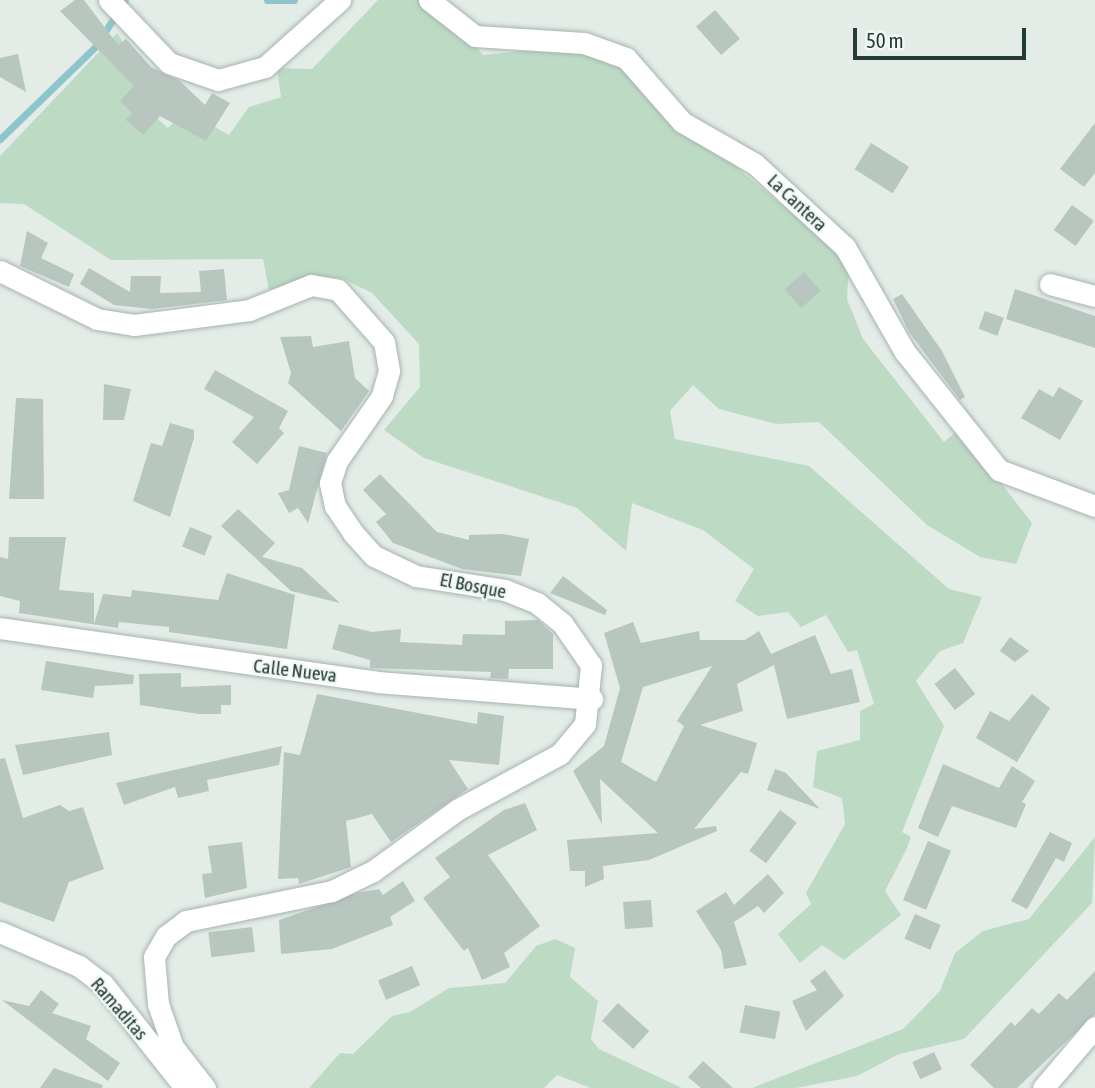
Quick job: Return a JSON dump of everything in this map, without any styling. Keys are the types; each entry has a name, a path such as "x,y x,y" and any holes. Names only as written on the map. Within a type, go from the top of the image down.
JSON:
{"street":[{"path":"109,0 169,63 218,80 265,67 340,0"},
{"name":"La Cantera","path":"429,0 475,36 584,43 626,58 682,122 755,164 845,247 905,352 999,470 1095,506"},
{"name":"El Bosque","path":"0,271 97,319 134,325 249,310 311,285 338,290 383,342 389,371 382,396 337,461 330,483 335,506 384,561 416,576 505,590 537,603 579,644 591,665 592,699 585,724 560,754 457,810 373,871 332,891 186,921 166,936 154,957 152,983 173,1047 205,1088"},
{"path":"1050,284 1095,296"},
{"name":"Calle Nueva","path":"0,628 364,680 592,699"},
{"name":"Ramaditas","path":"0,932 79,967 103,985 185,1088"},
{"path":"1043,1088 1095,1027"}],"green space":[{"path":"378,0 426,0 441,8 483,55 604,43 639,57 687,126 849,261 847,299 863,339 944,442 959,429 1032,523 1016,564 980,557 927,525 819,422 776,424 719,409 693,385 670,411 675,439 809,466 949,589 982,597 963,643 940,651 916,681 944,726 902,832 911,837 885,891 901,915 844,960 822,945 800,963 778,934 811,904 806,893 845,824 842,798 813,787 817,751 860,740 860,711 874,704 857,650 848,652 826,615 801,627 788,612 758,616 735,601 754,569 703,530 632,503 626,551 577,508 424,458 384,430 420,387 419,344 372,293 341,278 310,276 269,290 263,259 111,260 24,204 0,203 0,156 117,33 126,46 138,102 168,128 185,110 229,135 249,107 281,97 277,68 312,69"},
{"path":"1095,837 1092,903 964,1039 899,1054 857,1076 796,1088 752,1088 903,1029 940,991 955,953 983,931 1029,919"},
{"path":"555,939 575,948 570,977 598,1001 591,1039 599,1049 682,1088 591,1088 557,1075 544,1088 309,1088 340,1053 353,1054 392,1016 410,1012 449,988 505,983 536,946"}],"building":[{"path":"75,0 84,0 118,45 126,39 151,67 180,81 205,105 212,93 230,103 206,141 160,116 143,135 126,120 132,113 120,101 134,86 60,11"},
{"path":"715,10 740,39 721,55 696,26"},
{"path":"18,54 26,92 0,77 0,58"},
{"path":"1095,123 1095,173 1084,187 1060,169"},
{"path":"871,143 909,167 893,193 855,169"},
{"path":"1072,205 1094,221 1076,246 1054,230"},
{"path":"27,231 48,243 41,258 74,274 69,287 20,266"},
{"path":"89,268 130,292 131,276 161,276 160,293 201,292 199,271 224,269 227,300 152,309 114,305 80,284"},
{"path":"804,272 821,291 801,308 785,289"},
{"path":"1015,289 1095,316 1095,348 1006,319"},
{"path":"902,294 942,351 965,397 960,400 909,332 893,299"},
{"path":"985,311 1004,318 997,336 979,329"},
{"path":"311,336 313,347 349,341 355,378 369,391 341,431 288,383 291,373 280,337"},
{"path":"215,370 288,411 279,428 284,433 257,464 232,442 254,417 204,389"},
{"path":"104,384 131,389 124,420 103,420"},
{"path":"1059,387 1083,401 1060,440 1021,418 1039,389 1053,397"},
{"path":"16,398 43,399 44,499 9,499"},
{"path":"170,423 194,430 194,438 170,517 133,501 151,443 162,446"},
{"path":"299,446 327,453 308,523 298,508 289,513 278,493 289,490"},
{"path":"380,474 437,532 469,540 469,535 503,534 529,539 521,576 462,569 393,543 376,522 386,514 363,490"},
{"path":"238,509 275,543 262,557 302,568 340,603 291,591 221,526"},
{"path":"190,527 212,536 204,555 182,546"},
{"path":"9,537 66,537 59,590 94,593 94,624 103,594 131,597 132,590 218,600 227,573 295,595 287,649 169,632 169,627 119,622 118,628 19,613 20,601 0,596 0,557 8,559"},
{"path":"563,576 607,610 605,615 550,593"},
{"path":"538,620 553,634 553,669 509,669 508,679 490,678 491,672 370,668 370,660 332,649 339,624 372,632 401,629 400,642 462,645 463,634 505,635 505,621"},
{"path":"633,622 641,643 699,631 700,640 745,640 759,631 771,654 815,635 831,674 852,669 860,702 787,719 774,665 737,684 743,711 700,725 757,743 748,774 741,772 694,829 716,826 717,831 649,860 603,866 604,879 585,887 585,871 570,871 567,840 658,833 600,779 602,824 573,771 604,746 620,688 604,633","holes":["712,666 677,721 684,726 656,782 621,762 643,687"]},
{"path":"1010,637 1029,651 1015,662 1000,651"},
{"path":"46,661 134,675 133,684 95,686 93,698 41,690"},
{"path":"955,668 975,694 955,710 935,684"},
{"path":"181,673 181,687 231,685 231,705 221,705 221,714 199,714 140,705 139,674"},
{"path":"317,694 477,724 478,712 504,716 499,765 449,760 468,789 391,842 372,814 346,821 351,867 299,884 298,878 278,879 284,752 300,755"},
{"path":"1032,694 1050,708 1017,762 976,738 990,711 1009,721"},
{"path":"109,732 112,755 23,775 15,745"},
{"path":"282,746 279,765 207,780 209,791 178,798 175,787 124,805 116,783"},
{"path":"5,758 23,818 60,805 69,811 83,807 104,869 69,882 54,922 0,902 0,759"},
{"path":"943,764 999,788 1012,766 1035,781 1022,802 1026,804 1016,828 952,806 938,837 918,828"},
{"path":"775,769 786,773 820,809 767,790"},
{"path":"525,803 537,830 488,855 540,926 504,953 510,967 482,980 468,948 464,951 423,898 450,877 435,858 504,810"},
{"path":"780,810 797,823 766,863 749,851"},
{"path":"1050,832 1072,843 1064,862 1056,858 1027,909 1011,901"},
{"path":"928,841 951,851 926,910 903,900"},
{"path":"242,842 247,888 205,898 202,874 212,873 208,846"},
{"path":"768,874 784,893 764,913 758,906 734,922 747,965 724,969 721,950 696,911 726,892 734,905"},
{"path":"403,881 415,901 390,917 393,925 332,949 281,954 279,920 357,893 379,889 383,895"},
{"path":"651,900 653,927 625,929 623,902"},
{"path":"915,914 941,925 930,950 904,939"},
{"path":"252,927 255,952 211,957 208,932"},
{"path":"412,966 420,985 386,1000 378,980"},
{"path":"825,970 844,996 806,1031 792,1001 817,990 810,981"},
{"path":"1095,971 1095,1014 1017,1088 994,1088 970,1065 1011,1022 1015,1026 1032,1008 1039,1014 1059,993 1067,1000"},
{"path":"41,990 59,1004 52,1013 91,1026 86,1039 120,1063 108,1081 2,1000 29,1006"},
{"path":"618,1003 649,1031 633,1049 602,1021"},
{"path":"745,1005 780,1012 775,1039 740,1032"},
{"path":"934,1052 942,1069 920,1079 912,1062"},
{"path":"703,1061 733,1088 701,1088 688,1077"},
{"path":"54,1068 103,1085 102,1088 40,1088"}],"waterway":[{"path":"0,139 96,46 125,0"},
{"path":"267,0 294,0"}]}
